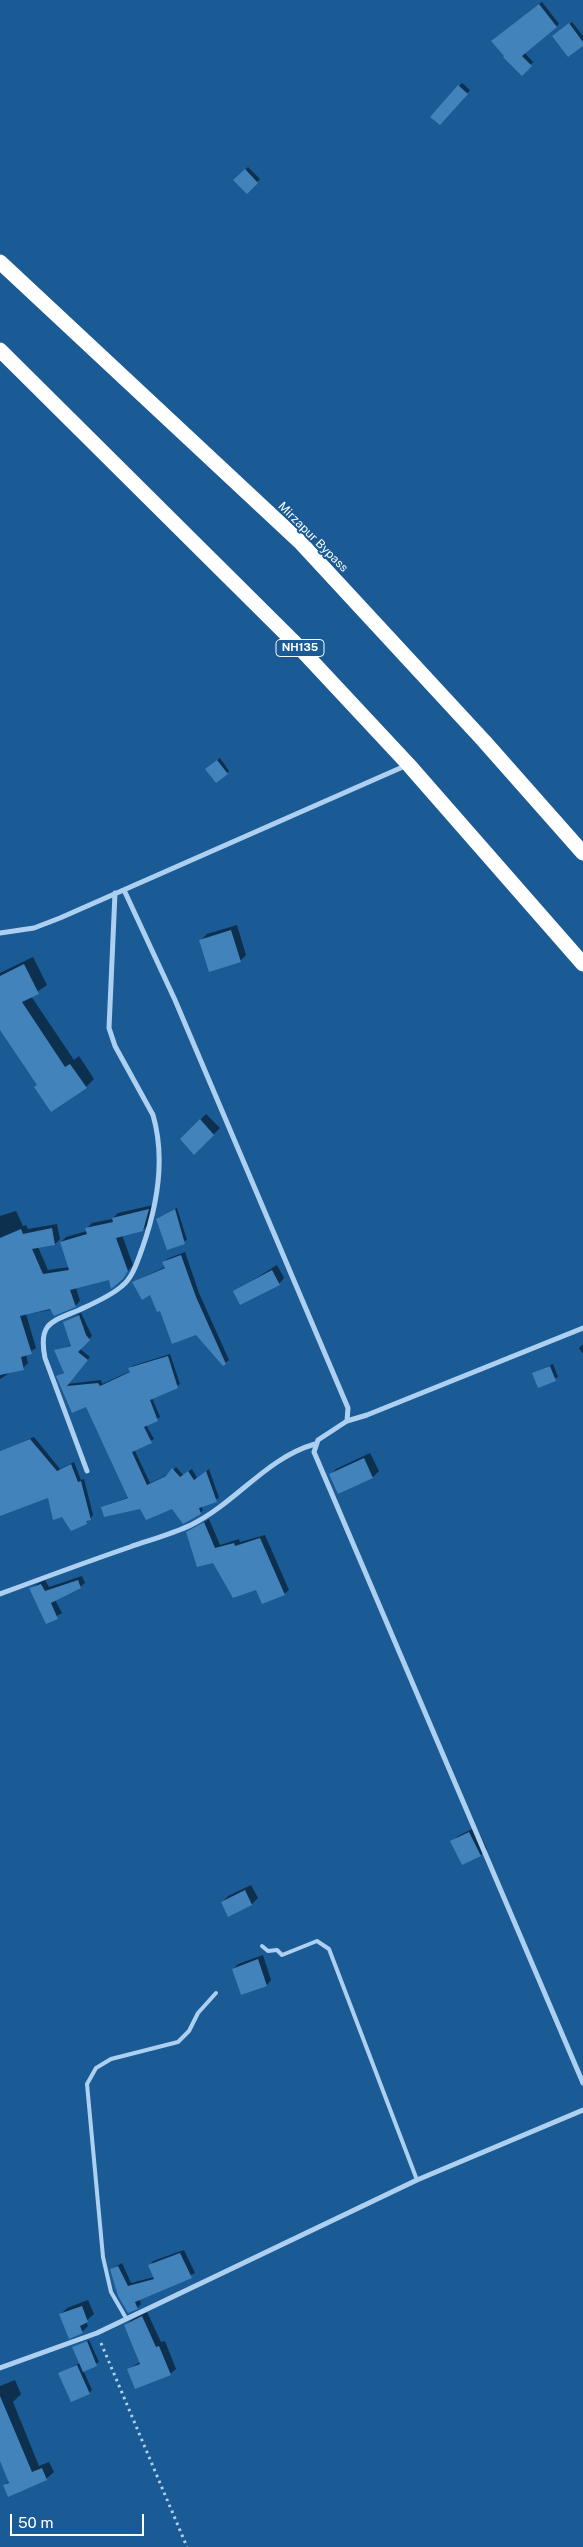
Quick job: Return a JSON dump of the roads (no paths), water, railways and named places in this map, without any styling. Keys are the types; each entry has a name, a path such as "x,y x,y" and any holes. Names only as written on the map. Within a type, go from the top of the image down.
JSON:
{"highway":[{"name":"Mirzapur Bypass","path":"0,262 300,542 484,741 583,853"},
{"name":"NH135","path":"0,350 296,644 408,764 583,964"}],"street":[{"path":"0,933 34,928 408,764"},
{"path":"124,890 175,1000 345,1399 349,1413 346,1421"},
{"path":"88,1471 42,1343 45,1331 52,1320 95,1302 118,1289 127,1281 136,1266 153,1219 159,1176 156,1125 153,1115 115,1046 109,1028 115,894"},
{"path":"0,1594 191,1525 220,1507 251,1480 282,1459 302,1448 315,1444 346,1421 375,1412 583,1328"},
{"path":"315,1444 314,1452 583,2083"},
{"path":"0,2368 96,2332 180,2294 417,2180 583,2110"}],"lane":[{"path":"262,1946 268,1951 277,1950 282,1955 318,1941 329,1949 417,2180"},
{"path":"126,2318 111,2292 103,2257 86,2096 87,2084 91,2074 104,2062 127,2054 178,2042 189,2031 198,2013 216,1993"}]}
